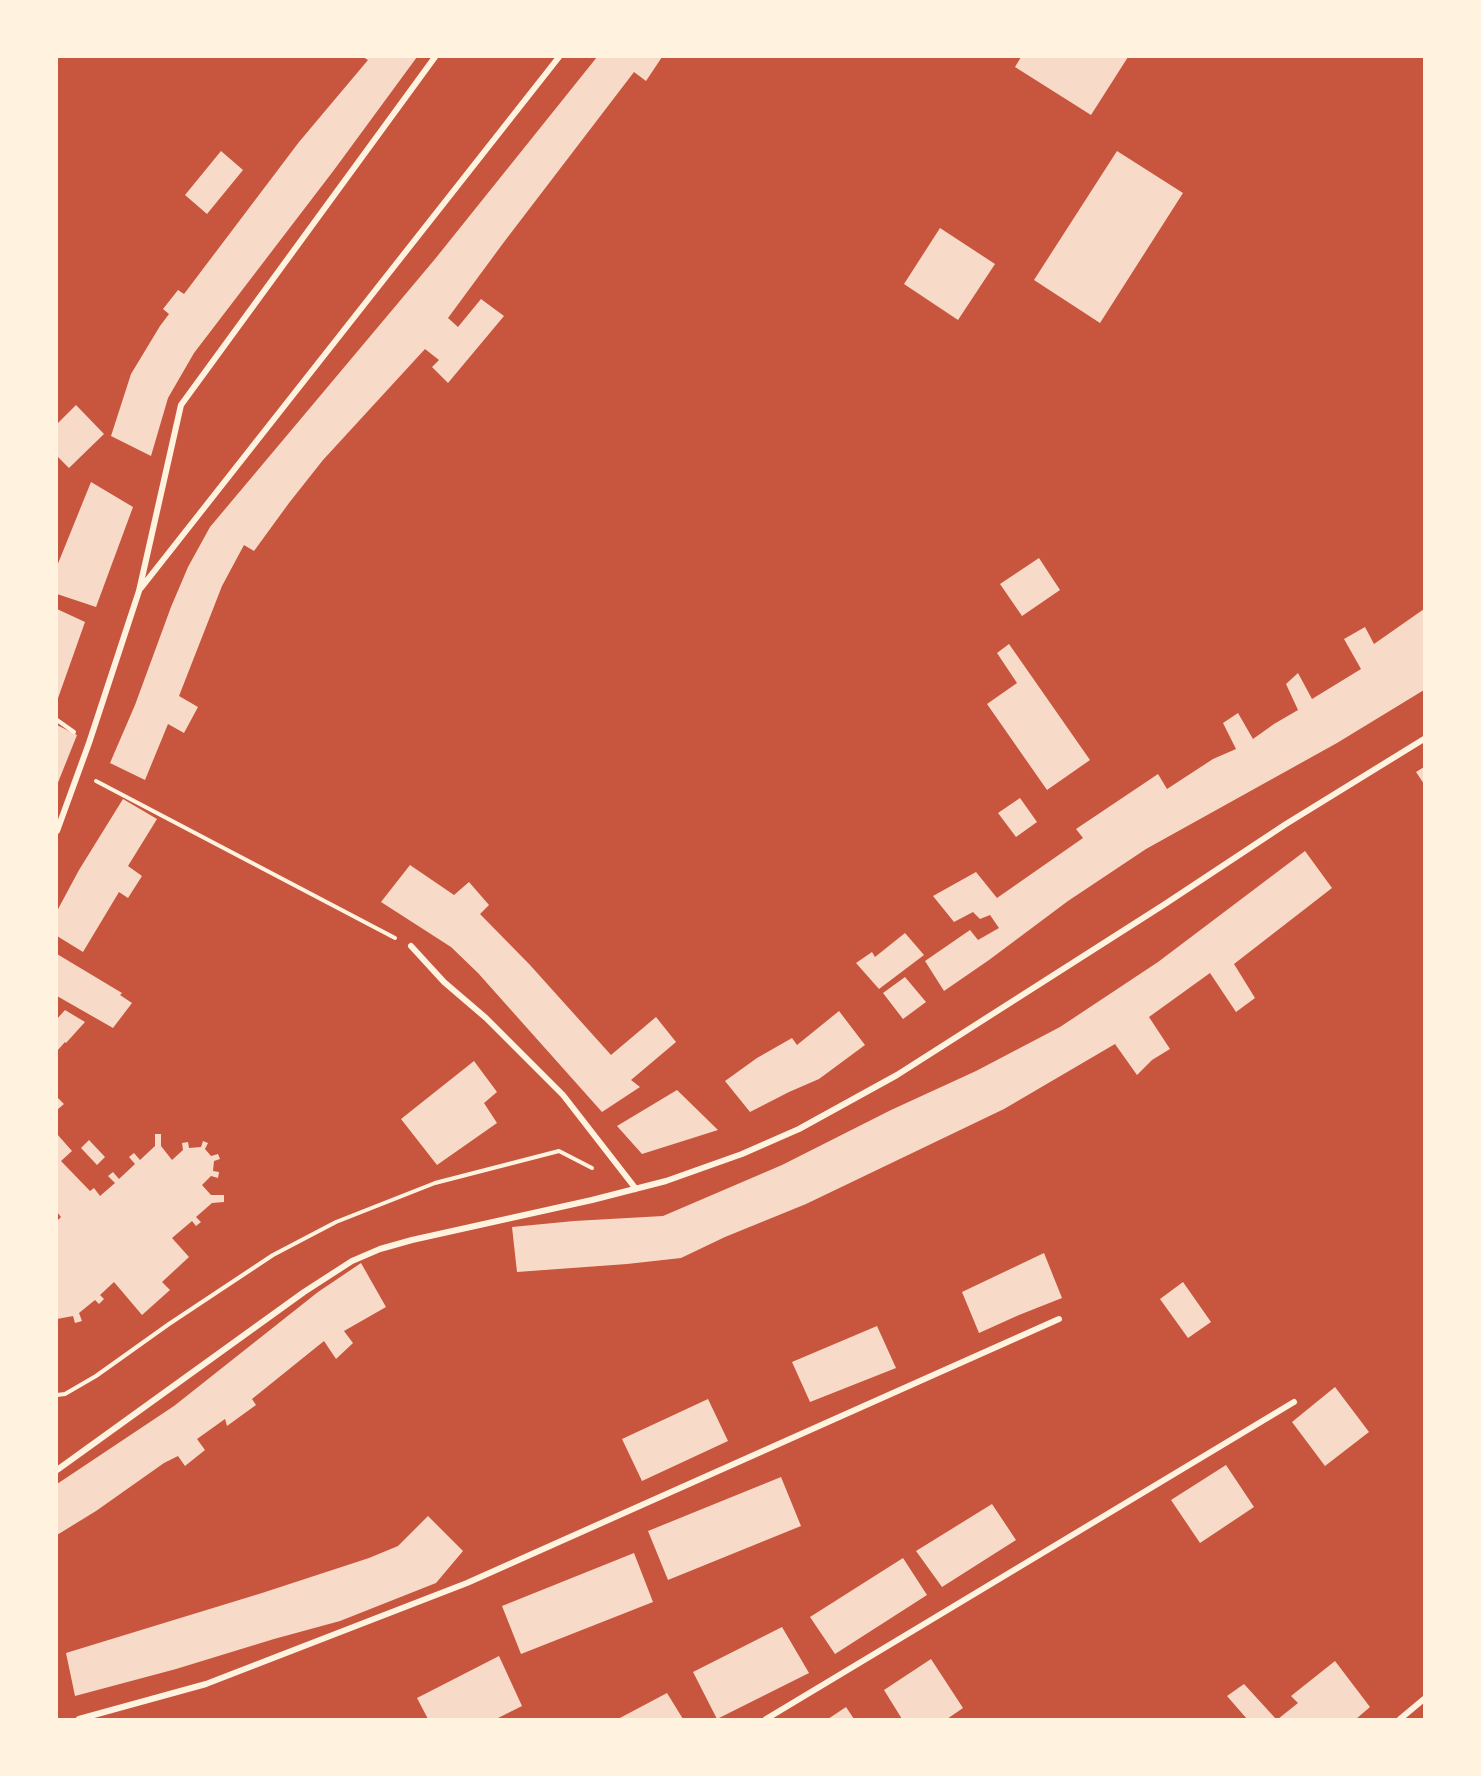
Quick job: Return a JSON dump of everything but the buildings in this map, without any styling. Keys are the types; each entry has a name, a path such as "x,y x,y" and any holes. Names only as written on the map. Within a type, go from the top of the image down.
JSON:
{"street":[{"path":"57,831 139,591 181,405 435,57"},
{"path":"139,591 559,57"},
{"path":"57,1470 304,1292 352,1261 380,1249 412,1240 666,1181 742,1154 799,1129 897,1075 1286,824 1424,739"},
{"path":"411,946 444,982 486,1018 562,1095 636,1189"},
{"path":"79,1719 206,1684 467,1583 1059,1319"},
{"path":"766,1719 777,1717 1294,1402"},
{"path":"1400,1719 1424,1699"}],"path":[{"path":"79,772 411,946"}]}
